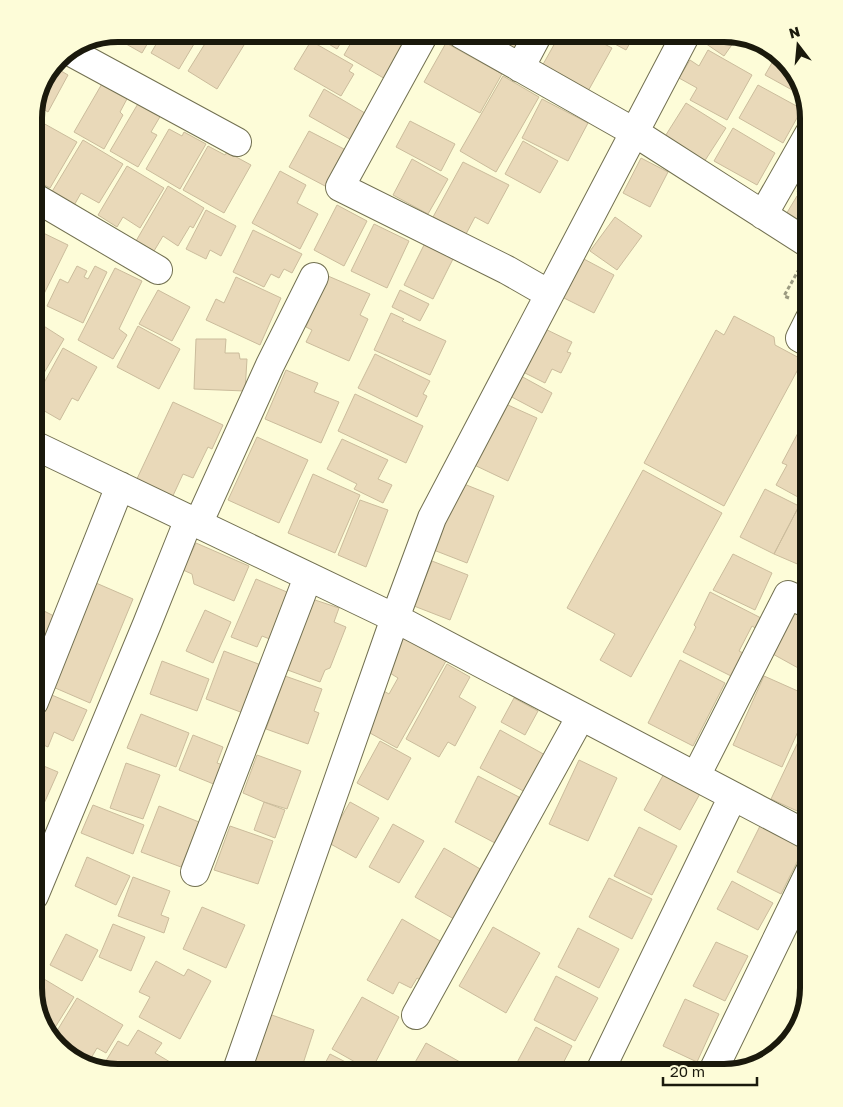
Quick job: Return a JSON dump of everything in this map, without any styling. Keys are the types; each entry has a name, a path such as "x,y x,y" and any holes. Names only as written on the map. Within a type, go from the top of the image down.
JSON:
{"street":[{"path":"419,42 340,186 507,270 549,294"},
{"path":"476,43 634,132 800,238"},
{"path":"520,68 533,43"},
{"path":"239,1064 395,618 432,518 681,43"},
{"path":"77,55 238,142"},
{"path":"763,215 800,150"},
{"path":"43,201 158,270"},
{"path":"42,876 136,651 194,521 314,277"},
{"path":"43,448 395,618 800,831"},
{"path":"42,672 120,486"},
{"path":"195,872 308,577"},
{"path":"696,776 788,594 800,600"},
{"path":"416,1015 581,716"},
{"path":"603,1064 733,796"},
{"path":"716,1064 800,892"}],"path":[{"path":"784,296 800,269"}],"building":[{"path":"123,42 148,42 142,53"},
{"path":"157,42 195,42 179,69 151,53"},
{"path":"206,42 239,42 244,45 217,89 188,71"},
{"path":"310,42 313,42 353,65 349,71 354,74 341,96 294,69"},
{"path":"326,42 341,42 337,49"},
{"path":"351,42 398,42 406,47 387,80 344,55"},
{"path":"446,43 502,74 480,113 424,82"},
{"path":"492,43 526,43 517,57"},
{"path":"555,43 602,43 612,48 587,93 541,68"},
{"path":"613,43 630,43 626,50"},
{"path":"705,43 733,43 724,56"},
{"path":"708,50 752,75 727,120 690,100 697,88 679,78 690,60 699,66"},
{"path":"773,61 773,70 783,70 788,76 795,92 765,75"},
{"path":"60,70 68,75 48,112 44,109 45,99 50,85"},
{"path":"503,76 539,97 496,172 460,151"},
{"path":"103,82 128,97 120,112 123,115 104,149 74,132"},
{"path":"758,85 800,108 800,113 783,143 739,118"},
{"path":"324,89 370,116 355,142 309,116"},
{"path":"542,99 588,123 568,161 522,138"},
{"path":"139,102 161,115 151,132 157,135 138,167 110,151"},
{"path":"686,103 726,128 704,162 664,138"},
{"path":"410,121 455,144 441,171 396,147"},
{"path":"43,123 77,142 50,188 43,184"},
{"path":"733,128 775,153 757,185 714,161"},
{"path":"169,129 182,136 184,132 206,144 180,189 146,169"},
{"path":"309,131 344,149 325,186 289,167"},
{"path":"83,140 123,164 99,203 81,193 72,209 50,195"},
{"path":"523,141 558,161 540,193 505,174"},
{"path":"208,146 225,155 227,152 251,165 224,213 183,190"},
{"path":"641,158 668,172 650,207 623,193"},
{"path":"412,159 448,179 428,214 393,195"},
{"path":"463,162 509,185 488,224 475,217 466,234 433,217"},
{"path":"127,166 164,188 140,228 123,217 117,227 98,215"},
{"path":"280,171 306,185 297,203 318,214 300,249 252,223"},
{"path":"168,186 204,208 193,228 190,226 178,246 163,236 154,251 136,241"},
{"path":"797,196 800,198 800,225 785,216"},
{"path":"337,205 367,221 344,266 314,250"},
{"path":"206,210 236,226 221,256 210,250 206,259 186,249"},
{"path":"615,217 642,236 617,270 590,251"},
{"path":"374,224 409,241 387,288 351,271"},
{"path":"253,230 302,254 292,273 284,269 279,278 271,274 264,287 233,272"},
{"path":"43,233 68,245 43,296"},
{"path":"425,243 454,257 433,299 404,285"},
{"path":"582,258 614,275 594,313 562,297"},
{"path":"77,266 87,271 84,277 88,279 95,266 107,272 83,323 47,306 60,279 68,283"},
{"path":"115,268 142,281 119,329 127,335 113,359 78,340"},
{"path":"328,276 370,294 360,315 368,319 349,361 306,342 312,330 306,327"},
{"path":"236,277 281,298 260,345 206,320 216,299 224,303"},
{"path":"158,290 190,307 172,341 139,324"},
{"path":"400,290 429,304 420,321 392,307"},
{"path":"391,313 404,319 402,321 446,341 430,375 374,350"},
{"path":"734,316 774,337 775,345 800,358 800,366 724,506 644,463 716,330 724,335"},
{"path":"43,325 64,339 43,375"},
{"path":"138,326 180,349 159,389 117,367"},
{"path":"539,326 572,342 567,352 571,353 561,373 552,369 545,383 517,369"},
{"path":"196,339 226,339 225,353 239,353 240,359 247,359 245,391 194,389"},
{"path":"63,348 97,367 78,401 72,398 60,420 43,410 43,385"},
{"path":"375,354 430,381 423,394 427,396 417,417 358,388"},
{"path":"286,370 318,383 314,392 339,402 321,443 265,419"},
{"path":"519,375 552,393 542,413 508,395"},
{"path":"355,394 423,426 406,463 338,431"},
{"path":"499,401 537,418 508,481 470,463"},
{"path":"173,402 223,425 212,449 208,447 193,478 183,474 171,500 135,483"},
{"path":"799,431 800,498 776,485 787,465 782,463"},
{"path":"257,437 308,460 279,523 228,500"},
{"path":"342,439 388,460 378,479 392,485 383,503 354,489 357,484 327,469"},
{"path":"643,470 722,513 631,677 600,660 615,634 567,608"},
{"path":"313,474 360,495 335,553 288,533"},
{"path":"459,482 494,496 467,563 431,549"},
{"path":"765,489 799,506 774,554 740,537"},
{"path":"360,500 388,510 366,567 338,555"},
{"path":"799,506 800,565 774,554"},
{"path":"196,543 249,566 234,601 194,584 192,574 183,570"},
{"path":"733,554 772,573 755,610 713,590"},
{"path":"432,561 468,575 450,620 414,606"},
{"path":"256,579 294,595 275,641 262,636 257,647 231,637"},
{"path":"96,583 133,599 90,703 53,687"},
{"path":"710,592 763,619 757,629 752,626 739,651 745,654 733,677 683,652 696,627 694,625"},
{"path":"312,599 339,608 334,622 346,627 330,668 325,670 320,682 285,669"},
{"path":"42,610 58,618 42,648"},
{"path":"205,610 231,622 213,663 186,651"},
{"path":"795,610 800,613 800,669 771,653"},
{"path":"403,638 446,661 397,748 361,728 382,690 389,694 398,678 385,670"},
{"path":"224,651 261,665 243,713 206,699"},
{"path":"680,660 725,683 693,746 648,723"},
{"path":"162,661 209,679 197,711 150,694"},
{"path":"447,664 470,677 459,697 476,707 455,746 448,742 439,757 406,739"},
{"path":"285,676 322,689 314,711 319,713 308,744 266,729"},
{"path":"764,676 800,692 800,727 782,767 733,745"},
{"path":"47,693 87,710 73,741 54,732 48,747 42,745 42,703"},
{"path":"514,698 538,711 525,735 501,722"},
{"path":"141,714 189,733 176,767 127,748"},
{"path":"500,730 547,756 527,793 480,768"},
{"path":"193,735 223,747 217,763 229,767 221,787 179,770"},
{"path":"800,738 800,812 771,799"},
{"path":"380,741 411,758 388,800 357,783"},
{"path":"257,755 301,771 287,809 243,793"},
{"path":"579,760 617,778 588,841 549,824"},
{"path":"126,763 160,775 143,819 110,808"},
{"path":"42,765 58,772 42,808"},
{"path":"666,770 702,790 680,830 644,810"},
{"path":"478,776 519,797 495,843 455,822"},
{"path":"264,802 285,810 275,838 254,830"},
{"path":"350,802 379,818 356,858 327,842"},
{"path":"93,805 144,825 133,854 81,833"},
{"path":"159,806 199,822 181,867 141,852"},
{"path":"393,824 424,841 399,883 369,867"},
{"path":"230,826 273,841 258,884 214,870"},
{"path":"760,826 800,846 800,856 781,894 737,872"},
{"path":"639,827 677,846 652,895 614,876"},
{"path":"444,848 482,870 454,919 415,897"},
{"path":"87,857 130,876 116,905 75,886"},
{"path":"133,877 170,891 161,915 169,918 164,933 118,916"},
{"path":"609,878 652,899 632,939 589,917"},
{"path":"732,881 773,903 758,930 717,909"},
{"path":"202,907 245,925 226,968 183,949"},
{"path":"402,919 447,945 425,983 417,978 411,988 399,982 393,994 367,980"},
{"path":"113,924 145,937 131,971 99,957"},
{"path":"493,927 540,953 506,1013 459,986"},
{"path":"578,928 619,949 599,988 558,967"},
{"path":"66,934 98,950 82,981 50,965"},
{"path":"716,942 748,956 725,1001 693,986"},
{"path":"156,961 184,976 188,969 211,981 180,1039 139,1017 150,997 139,992"},
{"path":"556,976 598,998 575,1041 534,1020"},
{"path":"42,978 74,997 54,1029 45,1008"},
{"path":"362,997 399,1017 375,1064 359,1064 332,1049"},
{"path":"77,998 123,1025 106,1053 97,1048 91,1059 68,1046 56,1032"},
{"path":"685,999 719,1014 697,1062 663,1046"},
{"path":"269,1014 314,1030 303,1064 252,1064"},
{"path":"536,1027 572,1046 563,1064 516,1064"},
{"path":"138,1030 162,1043 155,1053 173,1064 105,1063 118,1041 128,1046"},
{"path":"426,1043 464,1064 414,1064"},
{"path":"330,1054 349,1064 325,1064"}]}
